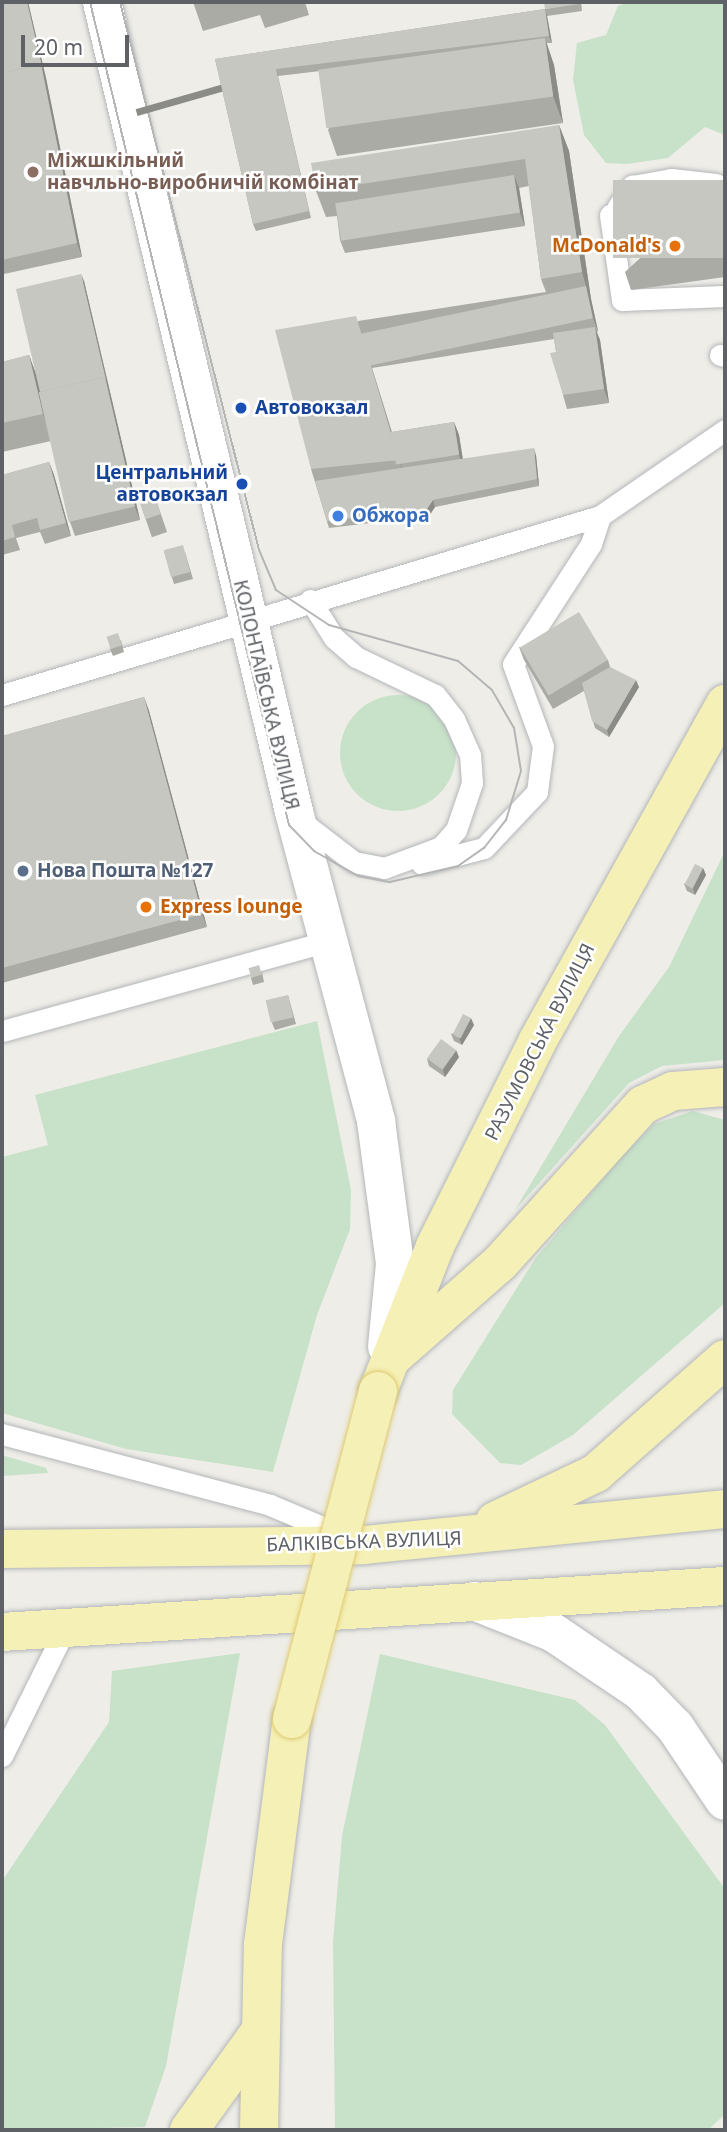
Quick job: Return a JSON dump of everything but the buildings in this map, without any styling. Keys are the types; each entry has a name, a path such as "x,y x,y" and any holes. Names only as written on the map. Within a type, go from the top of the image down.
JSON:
{"main road":[{"name":"КОЛОНТАЇВСЬКА ВУЛИЦЯ","path":"102,2 294,812 329,942 390,1199 395,1298 384,1375"},
{"name":"РАЗУМОВСЬКА ВУЛИЦЯ","path":"260,2025 269,1875 292,1719 384,1375 435,1246 537,1042 725,704"},
{"path":"384,1375 500,1263 643,1105 673,1091 725,1087"},
{"path":"448,1540 548,1500 596,1473 725,1359"},
{"name":"БАЛКІВСЬКА ВУЛИЦЯ","path":"2,1549 364,1545 448,1540 725,1509"},
{"path":"2,1632 725,1586"},
{"path":"474,1601 554,1633 641,1692 674,1727 725,1801"},
{"path":"189,2130 260,2025"},
{"path":"259,2130 260,2025"},
{"path":"260,2025 285,2130"}],"lane":[{"path":"720,183 673,201 617,208 610,225 622,300 725,296"},
{"path":"2,695 249,624 310,600 600,516 725,430"},
{"path":"294,812 342,855 384,868 484,848 537,792 543,746 513,664 591,544 600,516"},
{"path":"310,600 334,638 356,657 435,695 454,719 470,755 472,783 456,830 441,847 384,868"},
{"path":"2,1031 329,942"},
{"path":"2,1434 270,1505 364,1545"},
{"path":"2,1756 65,1629"}],"green space":[{"path":"629,2 725,2 725,135 705,127 668,158 627,164 606,163 584,135 573,80 577,43 606,35 618,6"},
{"path":"398,695 420,700 439,712 451,731 456,753 451,775 439,794 420,806 398,811 376,806 357,794 345,775 340,753 345,731 357,712 376,700"},
{"path":"725,851 725,1060 662,1066 629,1083 515,1210 619,1036 669,967"},
{"path":"317,1021 351,1190 350,1229 317,1315 273,1472 126,1449 2,1413 2,1157 48,1145 35,1095"},
{"path":"693,1111 725,1120 725,1303 573,1435 521,1465 500,1463 452,1414 453,1390 535,1259 623,1155 654,1124"},
{"path":"2,1455 46,1468 48,1473 2,1476"},
{"path":"240,1653 166,2066 145,2127 2,2130 2,1881 109,1722 112,1671"},
{"path":"380,1654 575,1700 605,1725 725,1889 725,2114 708,2130 335,2130 333,1942 342,1836"}],"tram line":[{"path":"90,2 289,825 314,851 358,876 390,882 458,866 484,848 506,820 521,771 514,728 492,690 458,661 329,625 276,590 259,550 120,2"}],"place":[{"name":"Міжшкільний навчльно-виробничій комбінат","path":"33,172"},
{"name":"McDonald's","path":"675,246"},
{"name":"Автовокзал","path":"241,408"},
{"name":"Центральний автовокзал","path":"242,484"},
{"name":"Обжора","path":"338,516"},
{"name":"Нова Пошта №127","path":"23,871"},
{"name":"Express lounge","path":"146,907"}]}
